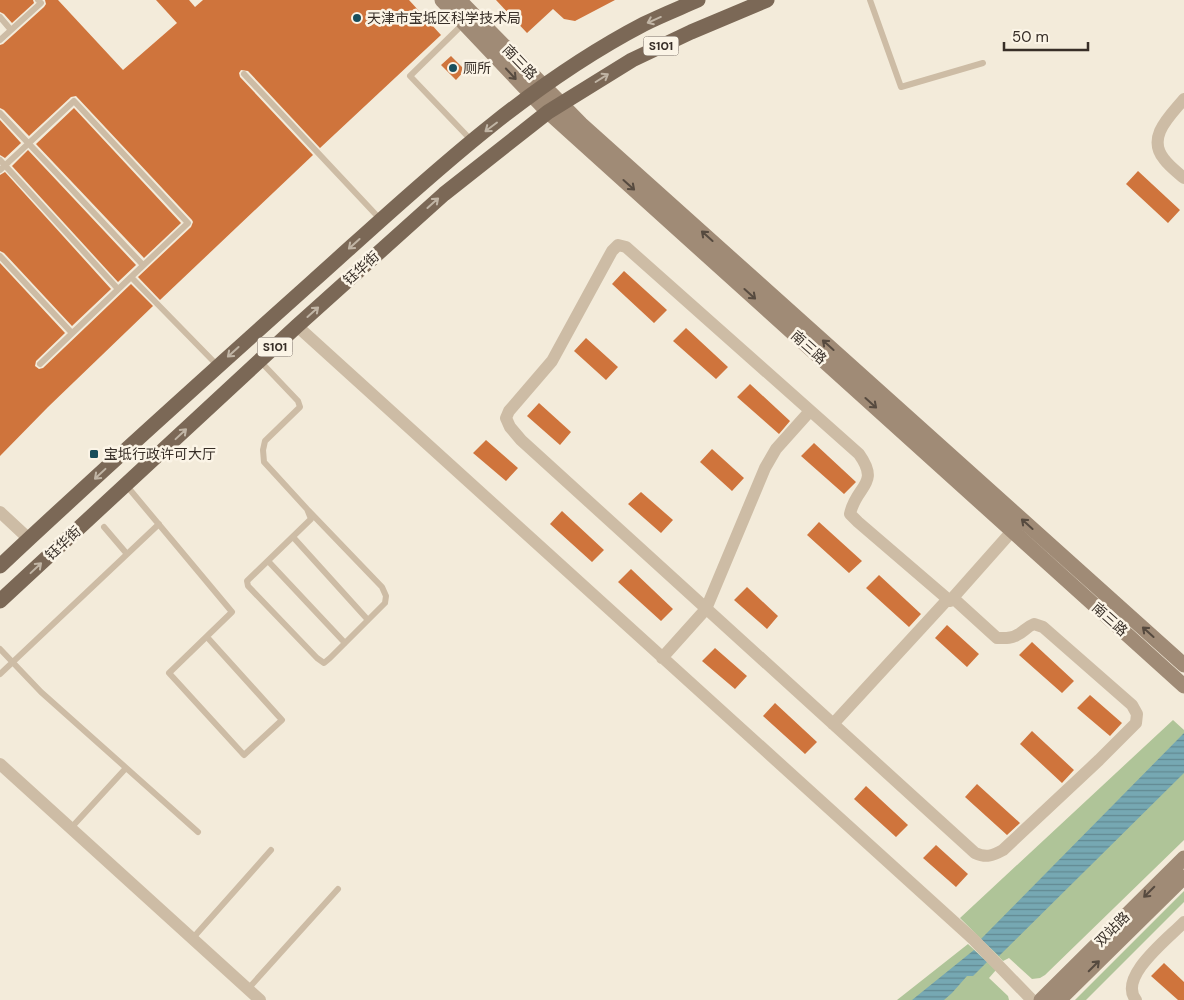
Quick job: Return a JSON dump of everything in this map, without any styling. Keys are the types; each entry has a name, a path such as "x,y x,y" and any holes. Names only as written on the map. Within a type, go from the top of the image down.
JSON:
{"main road":[{"name":"钰华街","path":"0,566 218,366 472,141 538,91 645,24 698,0"},
{"name":"钰华街","path":"0,601 297,326 444,194 554,108 632,60 691,32 767,0"}],"street":[{"name":"南三路","path":"442,0 464,23 538,91"},
{"name":"南三路","path":"459,0 554,108 1184,686"},
{"path":"1184,99 1164,122 1156,142 1164,160 1184,178"},
{"name":"南三路","path":"554,108 1184,665"},
{"path":"618,246 626,247 859,454 867,465 868,481 852,503 850,514 950,598 997,638 1011,638 1019,635 1025,628 1034,624 1043,627 1132,705 1137,714 1136,723 1100,760 1002,850 992,856 984,857 975,853 521,440 510,427 506,418 509,411 552,361 612,251 618,246"},
{"path":"297,326 973,939 1032,1000"},
{"path":"662,658 706,608 765,468 776,449 810,411"},
{"path":"0,512 29,539"},
{"path":"833,724 1013,530"},
{"path":"0,764 260,1000"},
{"name":"双站路","path":"1041,1000 1184,858"},
{"name":"双站路","path":"1060,1000 1184,877"},
{"path":"1136,1000 1131,989 1134,976 1141,964 1184,922"}],"lane":[{"path":"0,40 41,3 38,0"},
{"path":"870,0 900,87 983,63"},
{"path":"0,17 12,30"},
{"path":"464,23 410,76 472,141"},
{"path":"244,74 381,220"},
{"path":"3,168 74,101 188,223 40,364"},
{"path":"0,113 143,265"},
{"path":"0,160 3,168 118,289"},
{"path":"0,256 72,333"},
{"path":"131,277 218,366"},
{"path":"260,361 298,401 300,407 265,442 263,450 264,462 382,587 386,596 385,603 324,663 248,586 247,581 311,519 307,509"},
{"path":"126,485 232,612 169,673 244,755 282,720 207,637"},
{"path":"0,674 159,524"},
{"path":"104,527 128,554"},
{"path":"293,537 368,620"},
{"path":"268,561 345,643"},
{"path":"0,649 41,692 198,832"},
{"path":"71,828 126,768"},
{"path":"192,938 271,850"},
{"path":"248,989 338,889"}],"green space":[{"path":"1173,720 1184,730 1184,840 1045,975 1032,979 1009,958 1003,961 960,918"},
{"path":"1184,891 1184,902 1086,1000 1075,1000"},
{"path":"968,944 996,970 989,978 1008,996 1009,1000 897,1000"}],"water":[{"path":"1184,733 1184,773 999,956 981,939"},
{"path":"974,950 987,962 973,976 967,976 944,1000 912,1000"}],"building":[{"path":"0,0 33,0 34,3 12,23 0,12"},
{"path":"45,0 58,0 123,70 177,23 156,0 189,0 195,7 203,0 409,0 441,35 320,148 248,71 241,70 239,73 240,77 313,155 160,300 138,277 191,227 192,220 76,96 71,97 29,136 0,108 0,45 44,7 46,4"},
{"path":"496,0 615,0 575,21 564,19 553,9 527,33"},
{"name":"厕所","path":"451,56 465,70 456,80 441,65"},
{"path":"74,108 181,223 144,258 36,144"},
{"path":"0,120 21,143 5,158 0,155"},
{"path":"28,150 136,265 118,282 12,166"},
{"path":"1138,171 1180,210 1168,223 1126,184"},
{"path":"5,172 111,289 72,326 4,253 0,251 0,175"},
{"path":"0,263 65,333 36,361 35,366 39,369 43,368 131,284 153,306 0,456"},
{"path":"624,271 667,310 654,323 612,284"},
{"path":"686,328 728,367 716,379 673,341"},
{"path":"586,338 618,367 606,380 574,351"},
{"path":"750,384 790,421 779,434 737,397"},
{"path":"539,403 571,432 560,445 527,416"},
{"path":"486,440 518,468 506,481 473,453"},
{"path":"814,443 856,482 844,494 801,456"},
{"path":"712,449 744,478 732,491 700,462"},
{"path":"641,492 673,520 661,533 628,504"},
{"path":"562,511 604,550 592,562 550,524"},
{"path":"819,522 862,561 849,573 807,535"},
{"path":"631,569 673,609 661,621 618,582"},
{"path":"879,575 921,614 909,627 866,588"},
{"path":"747,587 778,616 767,629 734,600"},
{"path":"947,625 979,654 967,667 935,638"},
{"path":"1032,642 1074,681 1062,693 1019,655"},
{"path":"715,648 747,676 735,689 702,661"},
{"path":"1090,695 1122,723 1110,736 1077,708"},
{"path":"775,703 817,742 805,754 763,716"},
{"path":"1032,731 1074,770 1062,783 1020,744"},
{"path":"977,784 1020,823 1007,835 965,797"},
{"path":"866,786 908,825 896,837 854,799"},
{"path":"936,845 968,874 956,887 923,858"},
{"path":"1164,963 1184,982 1184,1000 1178,1000 1151,976"}],"place":[{"name":"天津市宝坻区科学技术局","path":"357,18"},
{"name":"厕所","path":"453,68"},
{"name":"宝坻行政许可大厅","path":"94,454"}]}
